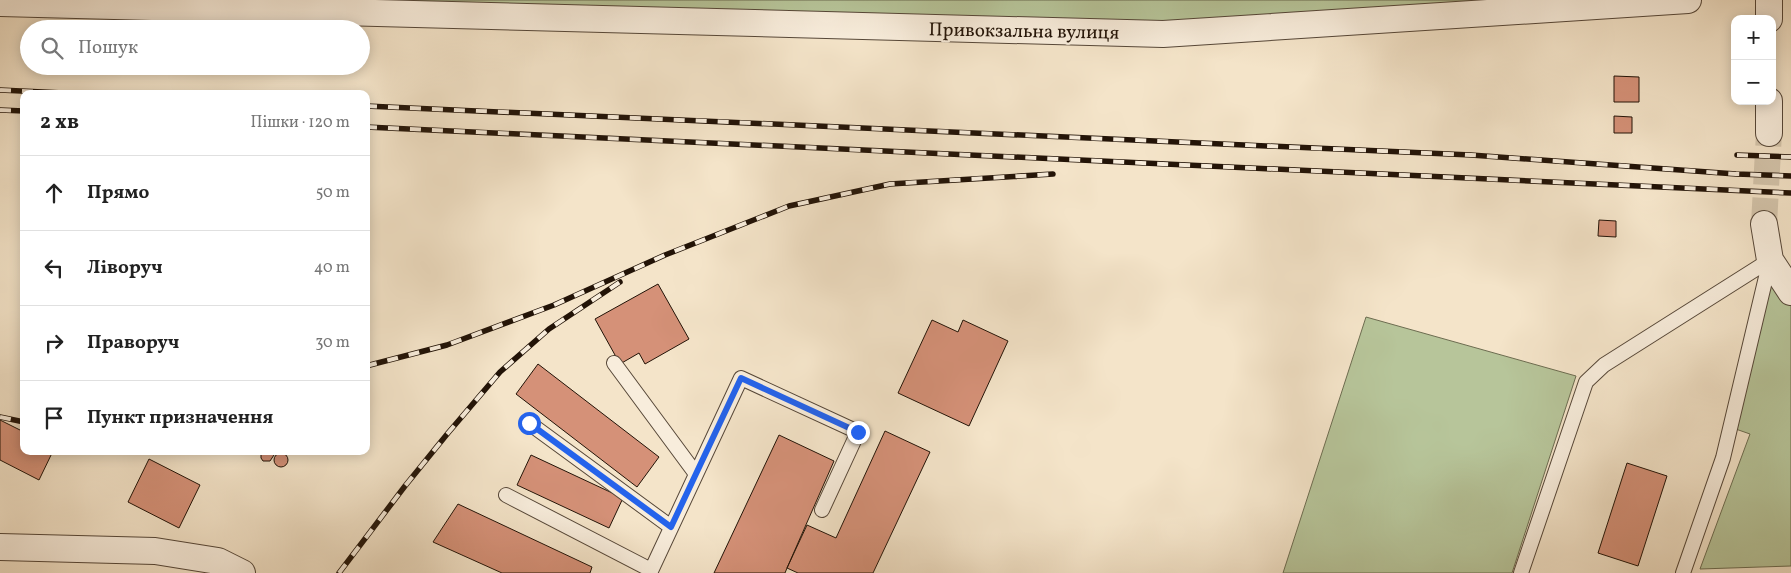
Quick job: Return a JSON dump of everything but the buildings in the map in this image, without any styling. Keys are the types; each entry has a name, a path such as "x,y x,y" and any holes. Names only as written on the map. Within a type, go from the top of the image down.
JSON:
{"street":[{"name":"Привокзальна вулиця","path":"0,3 1163,34 1688,0"},
{"path":"1769,0 1769,15"},
{"path":"1768,133 1769,105"},
{"path":"1764,224 1770,260 1791,292"},
{"path":"0,547 154,551 218,561 242,573"}],"lane":[{"path":"1521,573 1586,382 1604,365 1770,260"},
{"path":"1683,573 1723,458 1770,260"},
{"path":"614,363 696,474"},
{"path":"506,495 650,572 741,378 858,432 822,510"},
{"path":"529,423 671,527"}],"green space":[{"path":"149,0 1533,0 1163,25"},
{"path":"1770,260 1791,292 1791,566 1700,569 1750,434 1730,427"},
{"path":"1366,317 1576,376 1512,573 1283,573"}],"tunnel":[{"path":"1764,224 1769,133"}],"railway":[{"path":"0,90 20,91"},
{"path":"370,106 1471,155 1736,174 1791,176"},
{"path":"0,110 20,111"},
{"path":"370,127 1791,193"},
{"path":"1737,155 1791,157"},
{"path":"370,365 447,345 554,305 665,255 789,206 890,184 1053,174"},
{"path":"339,573 405,486 500,372 549,329 620,282"},
{"path":"0,417 20,421"}],"route":[{"path":"529,423 671,527 741,378 858,432"}]}
